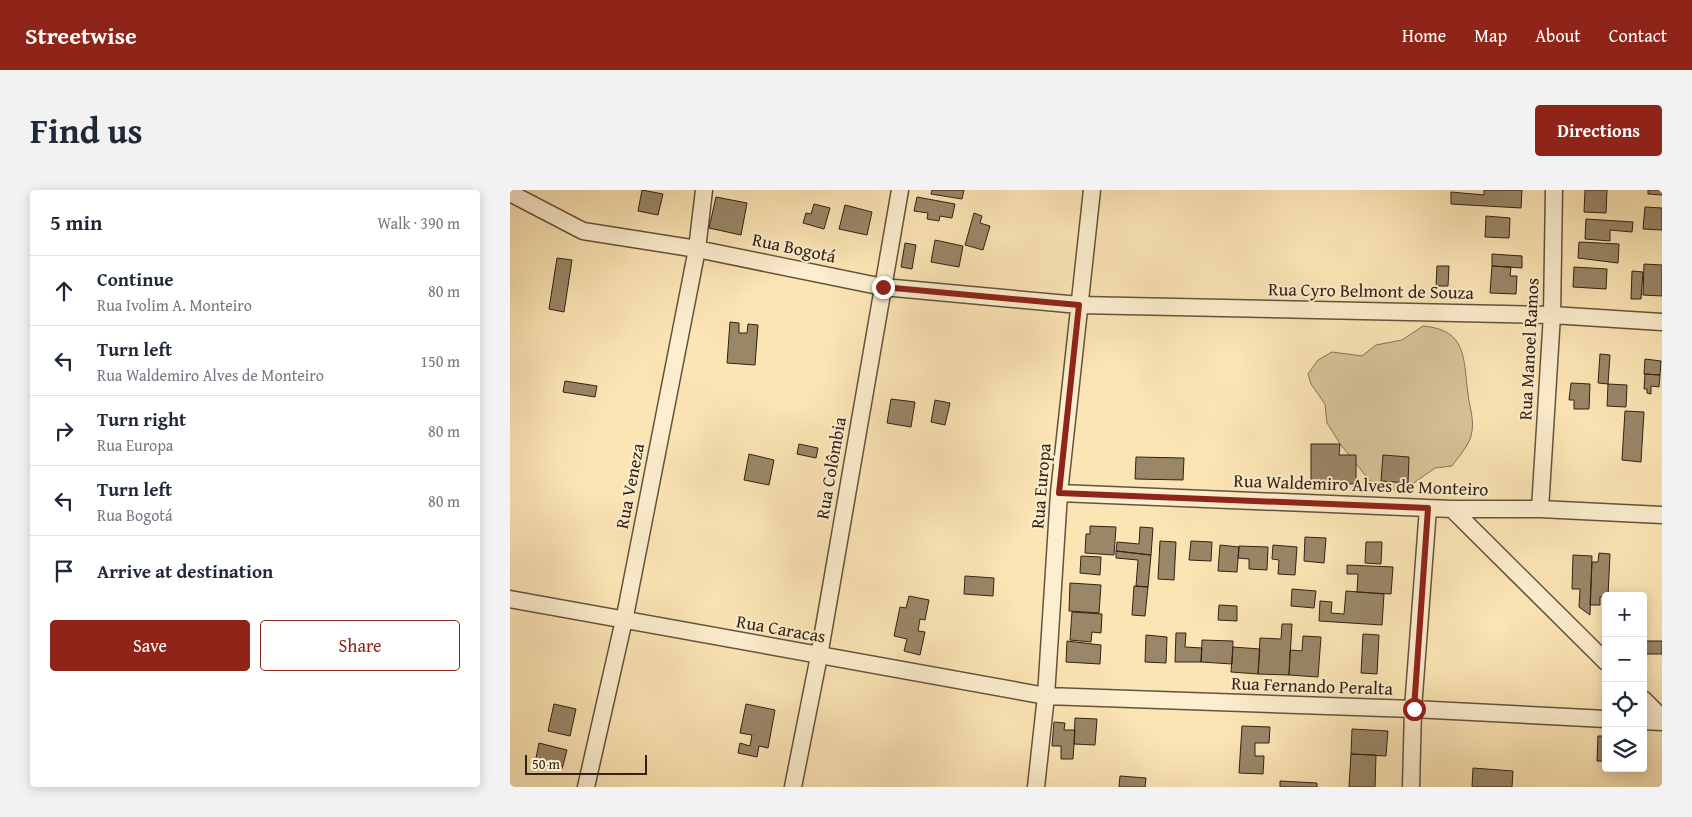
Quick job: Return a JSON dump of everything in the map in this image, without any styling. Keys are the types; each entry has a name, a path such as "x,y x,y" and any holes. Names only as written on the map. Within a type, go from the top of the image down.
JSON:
{"street":[{"name":"Rua Veneza","path":"586,787 624,620 697,249 704,190"},
{"path":"883,287 900,190"},
{"name":"Rua Europa","path":"1036,787 1046,696 1059,493 1092,190"},
{"name":"Rua Manoel Ramos","path":"1540,509 1552,315 1554,190"},
{"name":"Rua Bogotá","path":"510,193 583,231 697,249 883,287 1079,305"},
{"name":"Rua Colômbia","path":"793,787 819,656 883,287"},
{"name":"Rua Cyro Belmont de Souza","path":"1079,305 1552,315 1662,322"},
{"name":"Rua Waldemiro Alves de Monteiro","path":"1059,493 1452,509 1540,509 1662,515"},
{"path":"1411,787 1414,709 1428,508"},
{"path":"1452,509 1602,658"},
{"name":"Rua Caracas","path":"510,599 1046,696"},
{"name":"Rua Fernando Peralta","path":"1046,696 1414,709 1602,719"},
{"path":"1647,703 1662,718"},
{"path":"1647,721 1662,722"}],"shaded area":[{"path":"1423,326 1448,333 1456,340 1460,348 1472,415 1472,431 1468,444 1452,466 1435,468 1401,492 1370,481 1341,445 1327,423 1325,404 1311,384 1308,374 1318,360 1332,352 1362,356 1376,345 1402,340"}],"building":[{"path":"642,190 663,194 658,215 638,211"},
{"path":"932,190 964,190 962,199 931,194"},
{"path":"1484,190 1522,190 1521,208 1451,204 1451,192 1484,195"},
{"path":"1585,190 1607,190 1606,213 1584,212"},
{"path":"1648,190 1662,190 1662,195 1648,194"},
{"path":"716,197 747,203 741,235 709,228"},
{"path":"917,197 955,204 952,218 940,216 939,221 927,219 928,213 914,211"},
{"path":"814,204 830,208 824,229 803,223 806,213 811,214"},
{"path":"845,205 872,212 867,235 839,229"},
{"path":"1645,207 1662,208 1662,230 1643,229"},
{"path":"974,213 982,216 980,223 990,226 983,250 965,245"},
{"path":"1486,216 1510,218 1509,238 1485,237"},
{"path":"1586,219 1633,222 1632,232 1610,230 1610,241 1585,239"},
{"path":"935,240 963,246 959,267 931,262"},
{"path":"1579,242 1619,244 1618,263 1578,258"},
{"path":"905,243 916,245 912,269 901,267"},
{"path":"1492,254 1522,256 1522,268 1492,266"},
{"path":"557,258 572,260 564,312 549,309"},
{"path":"1644,264 1662,265 1662,296 1643,295"},
{"path":"1437,266 1449,266 1448,286 1436,286"},
{"path":"1492,266 1511,267 1510,276 1517,276 1516,294 1490,293"},
{"path":"1574,267 1607,269 1606,289 1573,287"},
{"path":"1632,271 1643,272 1641,299 1631,299"},
{"path":"730,322 739,323 739,333 747,333 748,324 758,325 755,365 727,363"},
{"path":"1600,354 1610,355 1608,384 1598,383"},
{"path":"1645,359 1661,361 1660,375 1644,374"},
{"path":"1645,374 1660,375 1659,387 1651,386 1651,394 1647,393 1647,389 1644,389"},
{"path":"565,381 597,386 595,397 563,392"},
{"path":"1571,383 1590,384 1589,409 1574,409 1574,400 1569,400"},
{"path":"1608,384 1627,385 1626,407 1607,406"},
{"path":"891,399 915,402 911,427 887,423"},
{"path":"935,400 950,403 945,425 931,422"},
{"path":"1625,411 1644,412 1641,462 1622,460"},
{"path":"799,444 818,448 816,458 797,454"},
{"path":"1311,444 1340,444 1339,455 1356,455 1356,484 1311,483"},
{"path":"749,454 774,460 769,485 744,480"},
{"path":"1383,455 1409,457 1408,483 1381,481"},
{"path":"1136,457 1184,458 1183,480 1135,479"},
{"path":"1090,526 1116,527 1114,555 1085,553 1086,534 1090,534"},
{"path":"1140,527 1153,528 1151,555 1116,551 1117,542 1139,544"},
{"path":"1305,537 1326,538 1324,563 1304,561"},
{"path":"1160,541 1176,542 1174,580 1158,579"},
{"path":"1191,541 1212,542 1211,561 1189,560"},
{"path":"1366,542 1382,542 1381,564 1365,563"},
{"path":"1220,545 1239,547 1237,572 1218,571"},
{"path":"1273,545 1297,547 1295,575 1278,574 1279,560 1272,559"},
{"path":"1239,546 1268,547 1267,570 1249,569 1249,559 1238,558"},
{"path":"1116,551 1151,555 1148,587 1136,586 1138,560 1116,558"},
{"path":"1599,553 1610,554 1608,592 1602,592 1600,605 1590,605 1592,562 1598,562"},
{"path":"1573,555 1592,556 1590,615 1579,607 1580,589 1572,589"},
{"path":"1081,556 1101,557 1100,575 1080,573"},
{"path":"1347,565 1393,567 1391,594 1357,592 1358,574 1347,574"},
{"path":"965,576 994,578 993,596 964,594"},
{"path":"1070,583 1101,585 1099,613 1069,611"},
{"path":"1134,586 1148,587 1145,616 1132,615"},
{"path":"1292,589 1316,591 1314,608 1291,606"},
{"path":"1346,591 1384,594 1382,625 1319,621 1320,601 1332,602 1331,613 1344,614"},
{"path":"909,596 929,600 925,620 920,619 918,631 925,632 920,655 904,651 907,639 894,636 900,607 906,608"},
{"path":"1219,605 1237,606 1237,621 1218,620"},
{"path":"1072,612 1102,614 1101,633 1092,632 1091,642 1070,640"},
{"path":"1282,624 1292,624 1289,675 1258,674 1260,638 1281,639"},
{"path":"1176,633 1186,633 1185,647 1202,648 1201,662 1175,662"},
{"path":"1363,634 1379,635 1377,674 1361,673"},
{"path":"1146,635 1167,637 1166,663 1145,662"},
{"path":"1303,636 1321,637 1318,677 1289,675 1290,650 1302,651"},
{"path":"1202,640 1233,641 1232,664 1201,662"},
{"path":"1067,641 1101,645 1100,664 1066,662"},
{"path":"1647,641 1662,641 1662,654 1647,654"},
{"path":"1233,647 1260,649 1258,674 1231,672"},
{"path":"554,704 576,709 570,736 548,731"},
{"path":"746,704 775,710 768,748 759,746 757,757 738,753 740,743 750,746 752,735 740,733"},
{"path":"1075,718 1097,719 1095,745 1074,744"},
{"path":"1054,722 1065,723 1064,730 1075,730 1073,759 1061,759 1061,746 1052,746"},
{"path":"1242,726 1270,727 1269,743 1255,743 1255,756 1264,756 1263,774 1239,773"},
{"path":"1352,729 1388,731 1386,756 1351,754"},
{"path":"1598,736 1602,736 1602,761 1597,761"},
{"path":"539,743 567,750 562,769 535,763"},
{"path":"1351,754 1376,755 1375,787 1349,787"},
{"path":"1473,768 1513,771 1512,787 1472,787"},
{"path":"1120,776 1146,778 1145,787 1119,787"},
{"path":"1280,781 1317,783 1317,787 1280,787"}],"route":[{"path":"883,287 1079,305 1059,493 1428,508 1414,709"}]}
